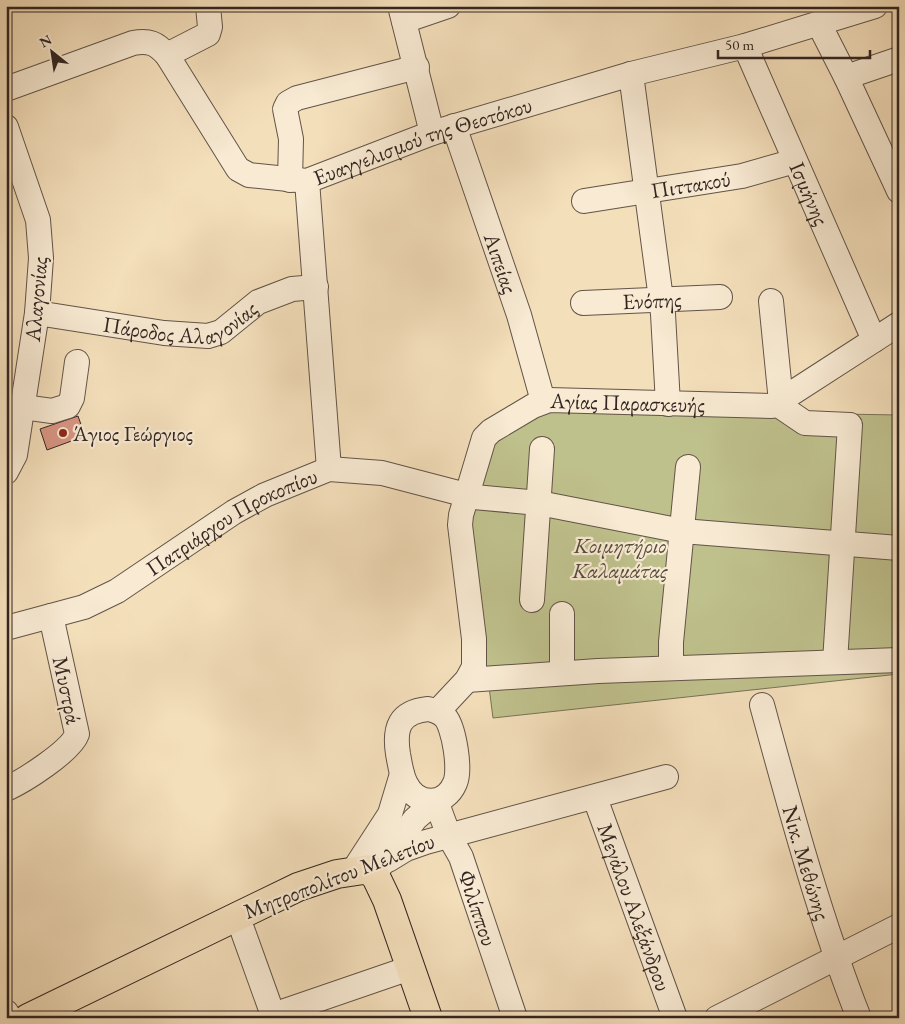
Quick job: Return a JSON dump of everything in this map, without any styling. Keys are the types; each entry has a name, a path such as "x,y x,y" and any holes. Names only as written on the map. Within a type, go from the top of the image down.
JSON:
{"main road":[{"name":"Μητροπολίτου Μελετίου","path":"28,1018 298,887 368,868"},
{"path":"368,868 377,879 386,900 428,1018"}],"street":[{"path":"167,55 208,34 210,27 208,6"},
{"path":"402,13 448,6"},
{"name":"Ευαγγελισμού της Θεοτόκου","path":"6,89 144,41 153,42 167,55 238,169 249,175 299,180 443,130 631,74 745,46 830,16 875,6"},
{"name":"Αιπείας","path":"402,13 416,68 520,315 543,401"},
{"path":"830,16 846,77 899,191"},
{"name":"Ισμήνης","path":"745,46 874,340"},
{"path":"846,77 899,59"},
{"path":"330,469 316,287 299,180 285,108 288,103 297,98 416,68"},
{"path":"631,74 661,299 668,404"},
{"name":"Αλαγονίας","path":"6,127 38,220 41,258 37,313 23,407 15,455 6,472"},
{"name":"Πιττακού","path":"584,201 742,176 795,161"},
{"name":"Πάροδος Αλαγονίας","path":"37,313 164,333 208,336 222,332 258,302 292,289 316,287"},
{"name":"Ενόπης","path":"583,303 720,297"},
{"path":"771,302 779,403 805,423 850,425 835,662"},
{"name":"Αγίας Παρασκευής","path":"438,712 467,680 474,668 475,659 460,525 482,444 487,434 543,401 755,408 779,403 899,324"},
{"path":"23,407 52,411 68,406 72,398 77,362"},
{"path":"532,600 540,503 542,449"},
{"path":"671,668 688,467"},
{"name":"Πατριάρχου Προκοπίου","path":"6,628 84,607 117,591 234,512 265,495 330,469 382,473 468,495 540,503 682,531 899,548"},
{"path":"562,614 562,673"},
{"name":"Μυστρά","path":"6,789 38,770 72,743 77,734 51,616"},
{"path":"467,680 562,673 899,660"},
{"name":"Νικ. Μεθώνης","path":"762,706 805,859 835,956 859,1018"},
{"path":"368,868 415,819 452,790 458,769 449,724 438,712 428,709 417,710 405,717 398,727 396,738 402,774 408,788 418,798 426,801 436,801"},
{"path":"368,868 396,798 402,774"},
{"name":"Μητροπολίτου Μελετίου","path":"368,868 406,849 666,777"},
{"name":"Μεγάλου Αλεξάνδρου","path":"595,798 676,1018"},
{"name":"Φιλίππου","path":"436,801 449,836 461,858 515,1018"},
{"path":"237,915 274,1016 410,968"},
{"path":"717,1018 835,956 899,926"},
{"path":"6,1012 10,1018"}],"green space":[{"name":"Κοιμητήριο Καλαμάτας","path":"554,409 899,415 899,674 493,718 468,523 490,445 535,416"}],"building":[{"name":"Άγιος Γεώργιος","path":"78,416 85,436 47,450 40,429"}],"place":[{"name":"Άγιος Γεώργιος","path":"63,433"}]}
